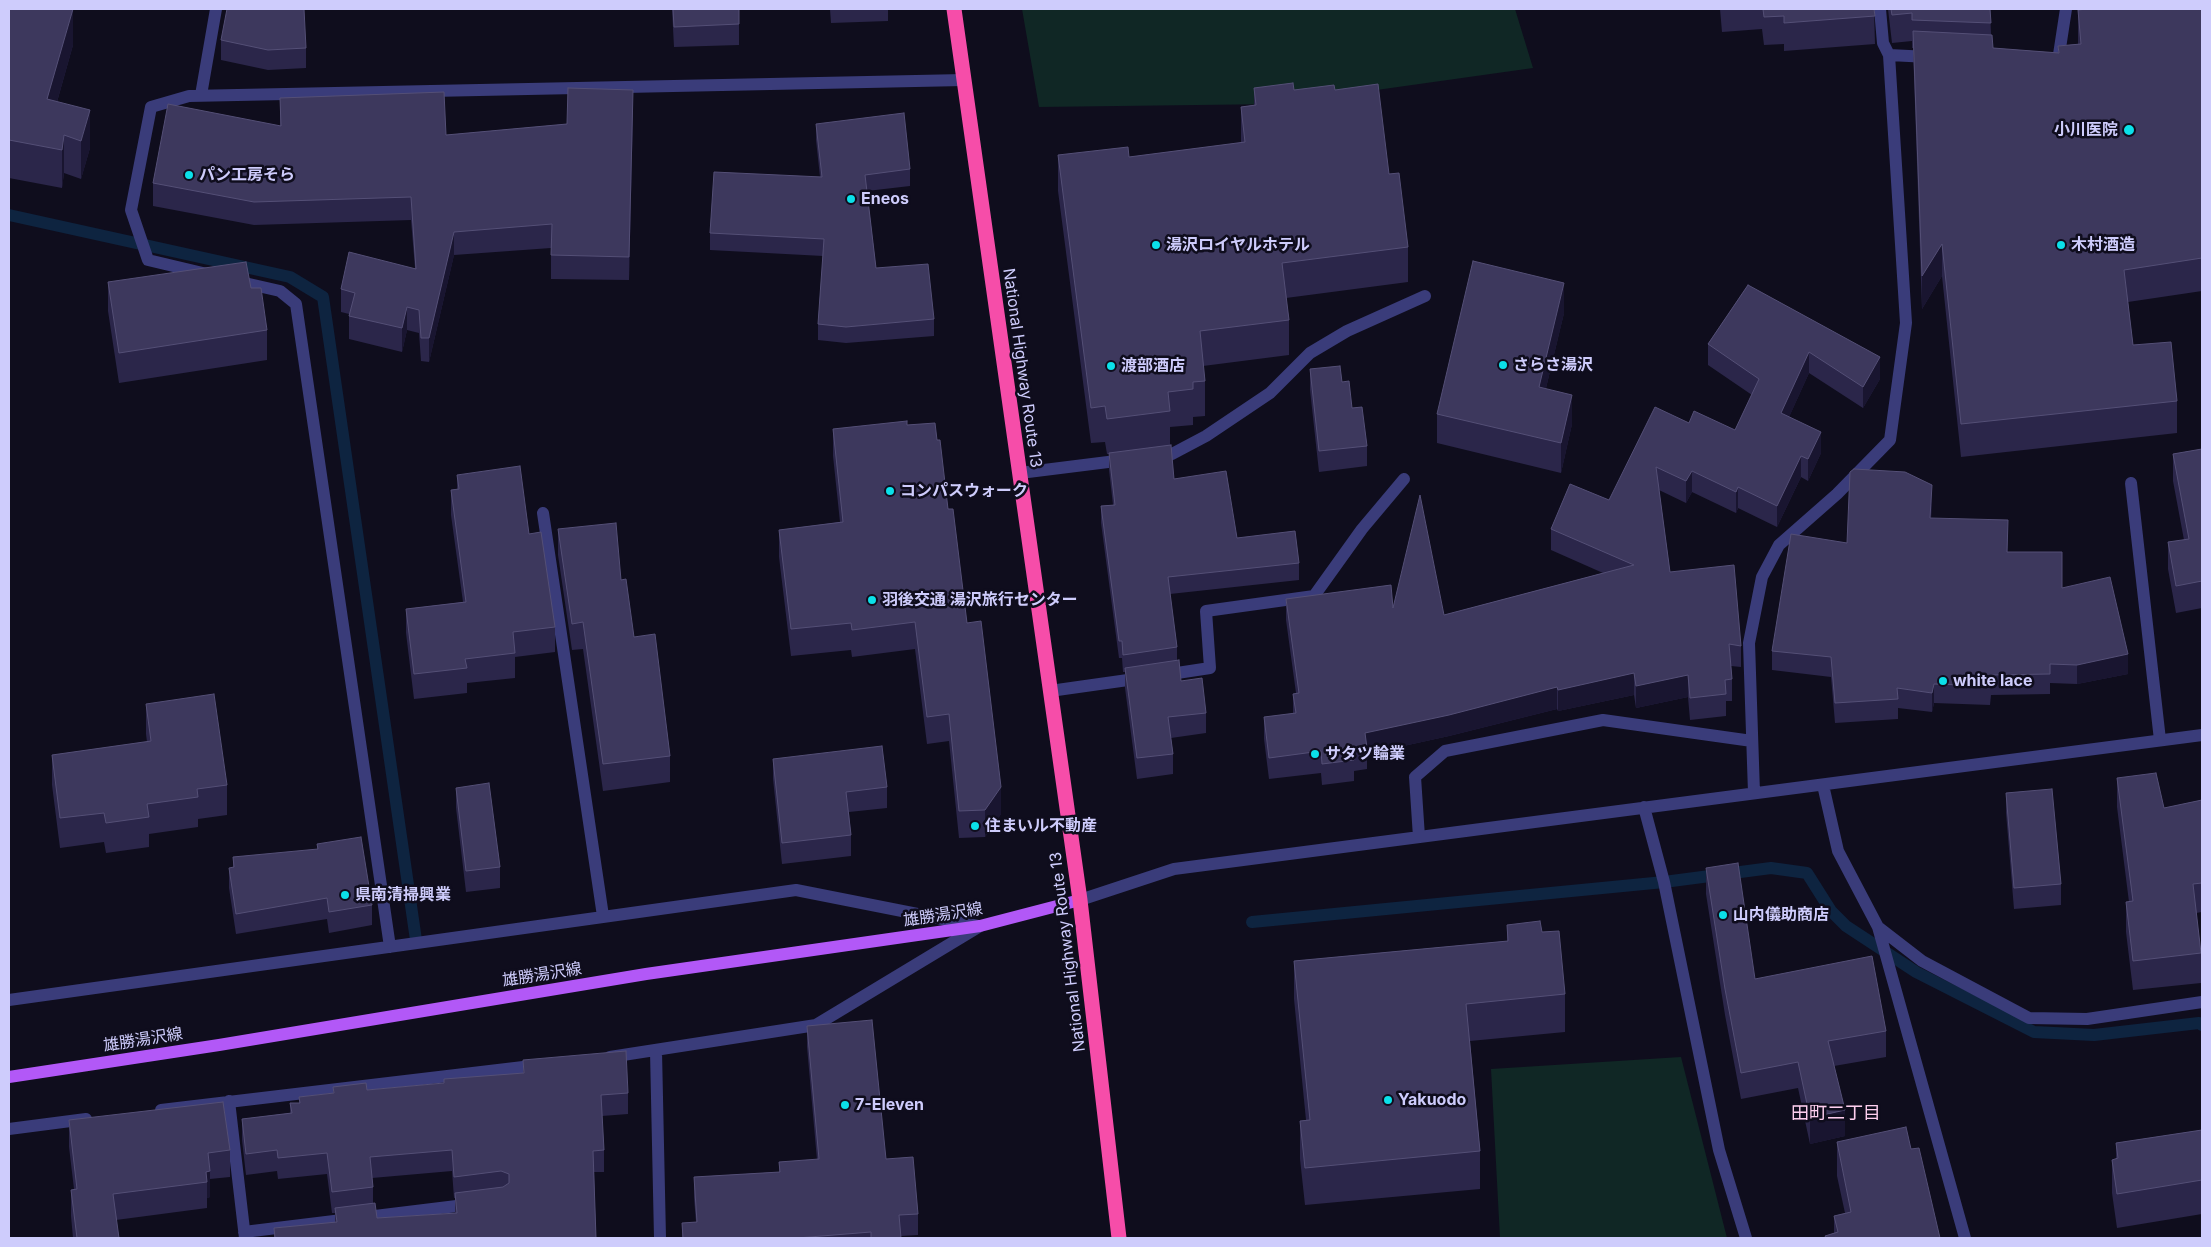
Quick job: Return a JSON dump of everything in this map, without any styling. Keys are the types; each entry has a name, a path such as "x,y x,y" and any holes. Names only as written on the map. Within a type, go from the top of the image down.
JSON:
{"highway":[{"name":"National Highway Route 13","path":"954,9 1080,900 1119,1238"}],"main road":[{"name":"雄勝湯沢線","path":"9,1077 219,1045 646,974 980,926 1080,900"}],"street":[{"path":"201,95 216,9"},
{"path":"1754,793 1750,642 1762,577 1779,545 1837,494 1890,440 1906,322 1889,55 1883,43 1880,9"},
{"path":"2048,62 2058,62 2066,9"},
{"path":"1889,55 1939,57"},
{"path":"390,947 296,304 280,291 148,260 131,210 151,107 189,96 201,95 964,80"},
{"path":"1020,473 1172,454 1206,436 1270,394 1310,353 1347,332 1425,296"},
{"path":"1050,691 1210,668 1206,611 1314,596 1362,529 1404,479"},
{"path":"2131,483 2160,740"},
{"path":"543,513 603,916"},
{"path":"1419,837 1416,777 1445,751 1603,720 1752,742"},
{"path":"1080,900 1174,869 2202,735"},
{"path":"1823,785 1838,850 1878,927 1965,1238"},
{"path":"1644,807 1664,882 1719,1150 1746,1238"},
{"path":"9,1000 796,890 980,926"},
{"path":"596,1058 656,1051 816,1025 980,926"},
{"path":"1878,927 1922,961 2028,1018 2087,1018 2202,1002"},
{"path":"656,1051 660,1238"},
{"path":"152,1111 557,1063"},
{"path":"229,1101 245,1235 482,1203"},
{"path":"9,1129 95,1118"}],"green space":[{"path":"1022,9 1515,9 1533,68 1277,104 1039,107"},
{"path":"1681,1057 1727,1238 1500,1238 1491,1069"}],"building":[{"path":"9,9 73,9 47,99 90,110 81,141 64,135 62,150 9,140"},
{"path":"227,9 304,9 306,48 268,50 221,40"},
{"path":"673,9 739,9 739,24 674,27"},
{"path":"1763,9 1874,9 1875,16 1784,23 1784,16 1764,17"},
{"path":"1891,9 1990,9 1991,23 1912,20 1912,13 1892,15"},
{"path":"2202,9 2202,258 2124,270 2133,345 2171,342 2177,401 1961,424 1942,244 1922,276 1913,31 1992,35 1993,48 2059,53 2058,46 2081,44 2078,10"},
{"name":"湯沢ロイヤルホテル","path":"1293,83 1294,90 1334,85 1335,90 1378,84 1389,174 1399,173 1408,247 1282,263 1289,320 1200,331 1205,381 1193,382 1193,389 1168,392 1170,411 1107,419 1105,406 1091,408 1058,155 1128,147 1129,157 1245,142 1241,107 1256,105 1254,88"},
{"path":"568,88 633,90 629,257 551,255 552,224 454,232 429,338 421,338 419,310 407,307 402,328 349,316 355,293 341,289 349,252 416,269 411,197 254,202 153,183 168,104 281,126 280,98 444,92 446,135 567,124"},
{"path":"904,113 910,169 865,175 876,268 928,264 934,319 846,327 818,324 824,239 710,233 714,172 822,177 816,124"},
{"name":"さらさ湯沢","path":"1473,261 1564,283 1539,387 1572,395 1561,443 1437,414"},
{"path":"246,262 251,288 261,288 267,330 119,353 108,282"},
{"path":"1748,285 1880,357 1863,387 1809,352 1781,413 1821,432 1808,459 1801,456 1777,506 1738,487 1736,492 1692,471 1686,481 1656,467 1670,572 1734,565 1741,646 1729,644 1732,679 1725,680 1726,694 1690,698 1688,675 1636,686 1634,673 1558,690 1557,687 1449,715 1365,733 1367,748 1353,750 1354,760 1322,764 1321,751 1269,758 1264,717 1296,713 1293,694 1299,693 1286,599 1391,585 1393,608 1420,495 1444,615 1634,565 1551,529 1570,484 1609,500 1655,407 1689,423 1694,411 1735,430 1759,379 1708,344"},
{"path":"1340,366 1342,382 1349,381 1352,408 1362,407 1367,446 1319,451 1310,369"},
{"path":"907,421 907,425 935,423 937,440 940,440 948,509 953,509 967,623 981,621 1001,787 985,810 959,811 949,714 927,717 915,622 852,630 851,623 791,629 779,530 843,522 833,429"},
{"path":"1171,445 1174,479 1226,471 1237,538 1295,531 1299,563 1168,577 1177,647 1123,655 1122,641 1119,641 1101,506 1115,505 1109,453"},
{"path":"2202,449 2202,581 2176,586 2168,542 2189,539 2173,454"},
{"path":"520,466 529,534 541,532 555,627 513,632 515,653 465,659 467,668 414,674 406,609 466,602 451,490 459,489 457,475"},
{"path":"1854,469 1905,472 1932,485 1930,518 2008,520 2007,552 2062,552 2062,588 2110,577 2128,654 2077,665 2050,664 2050,674 1991,675 1990,686 1934,684 1932,693 1897,688 1898,699 1835,703 1831,657 1772,651 1791,534 1847,543 1850,472"},
{"path":"616,523 621,580 626,579 634,637 655,634 670,756 603,764 583,622 572,624 558,529"},
{"path":"1179,660 1181,681 1202,678 1206,713 1168,717 1173,754 1137,758 1125,668"},
{"path":"214,694 227,785 197,789 198,797 147,804 149,817 106,823 104,813 60,818 52,755 151,741 146,704"},
{"path":"882,746 887,787 846,792 851,835 782,843 773,759"},
{"path":"2156,773 2164,808 2202,800 2202,883 2193,884 2201,953 2133,961 2126,902 2133,901 2117,778"},
{"path":"489,783 500,867 466,871 456,788"},
{"path":"2052,789 2061,884 2014,888 2006,793"},
{"path":"361,837 372,905 329,912 327,898 236,914 229,868 234,867 233,857 318,849 317,844"},
{"path":"1738,863 1755,979 1872,956 1886,1031 1828,1041 1845,1110 1810,1118 1798,1062 1741,1073 1725,989 1706,868"},
{"name":"Yakuodo","path":"1540,921 1542,932 1559,931 1565,994 1466,1004 1480,1151 1305,1168 1300,1121 1310,1120 1294,961 1508,941 1507,925"},
{"path":"872,1020 886,1159 913,1157 918,1214 899,1215 901,1238 871,1238 871,1232 797,1238 683,1238 682,1223 697,1222 694,1177 780,1172 779,1162 819,1159 807,1026"},
{"path":"626,1051 628,1093 601,1095 604,1150 593,1151 596,1238 275,1238 274,1228 337,1222 335,1208 375,1203 377,1218 457,1213 455,1193 503,1187 509,1183 509,1174 501,1171 454,1177 452,1150 370,1157 373,1187 332,1192 327,1153 278,1158 277,1150 246,1154 242,1119 292,1113 290,1103 300,1103 299,1097 334,1093 333,1087 366,1083 367,1090 444,1083 444,1079 524,1073 523,1060"},
{"path":"223,1102 230,1150 208,1153 210,1171 206,1172 207,1182 113,1194 119,1238 77,1238 71,1190 77,1189 69,1120"},
{"path":"1906,1127 1911,1149 1919,1148 1940,1238 1826,1238 1825,1236 1838,1232 1834,1216 1851,1212 1837,1142"},
{"path":"2202,1130 2202,1180 2117,1194 2112,1160 2118,1158 2116,1143"}],"waterway":[{"path":"9,215 290,277 323,297 416,940"},
{"path":"1252,922 1664,882 1771,868 1807,873 1831,911 1846,926 1916,972 2034,1032 2094,1035 2199,1023 2202,1025"}],"place":[{"name":"小川医院","path":"2129,130"},
{"name":"パン工房そら","path":"189,175"},
{"name":"Eneos","path":"851,199"},
{"name":"湯沢ロイヤルホテル","path":"1156,245"},
{"name":"木村酒造","path":"2061,245"},
{"name":"さらさ湯沢","path":"1503,365"},
{"name":"渡部酒店","path":"1111,366"},
{"name":"コンパスウォーク","path":"890,491"},
{"name":"羽後交通 湯沢旅行センター","path":"872,600"},
{"name":"white lace","path":"1943,681"},
{"name":"サタツ輪業","path":"1315,754"},
{"name":"住まいル不動産","path":"975,826"},
{"name":"県南清掃興業","path":"345,895"},
{"name":"山内儀助商店","path":"1723,915"},
{"name":"Yakuodo","path":"1388,1100"},
{"name":"7-Eleven","path":"845,1105"}],"district":[{"name":"田町二丁目","path":"1836,1114"}]}
